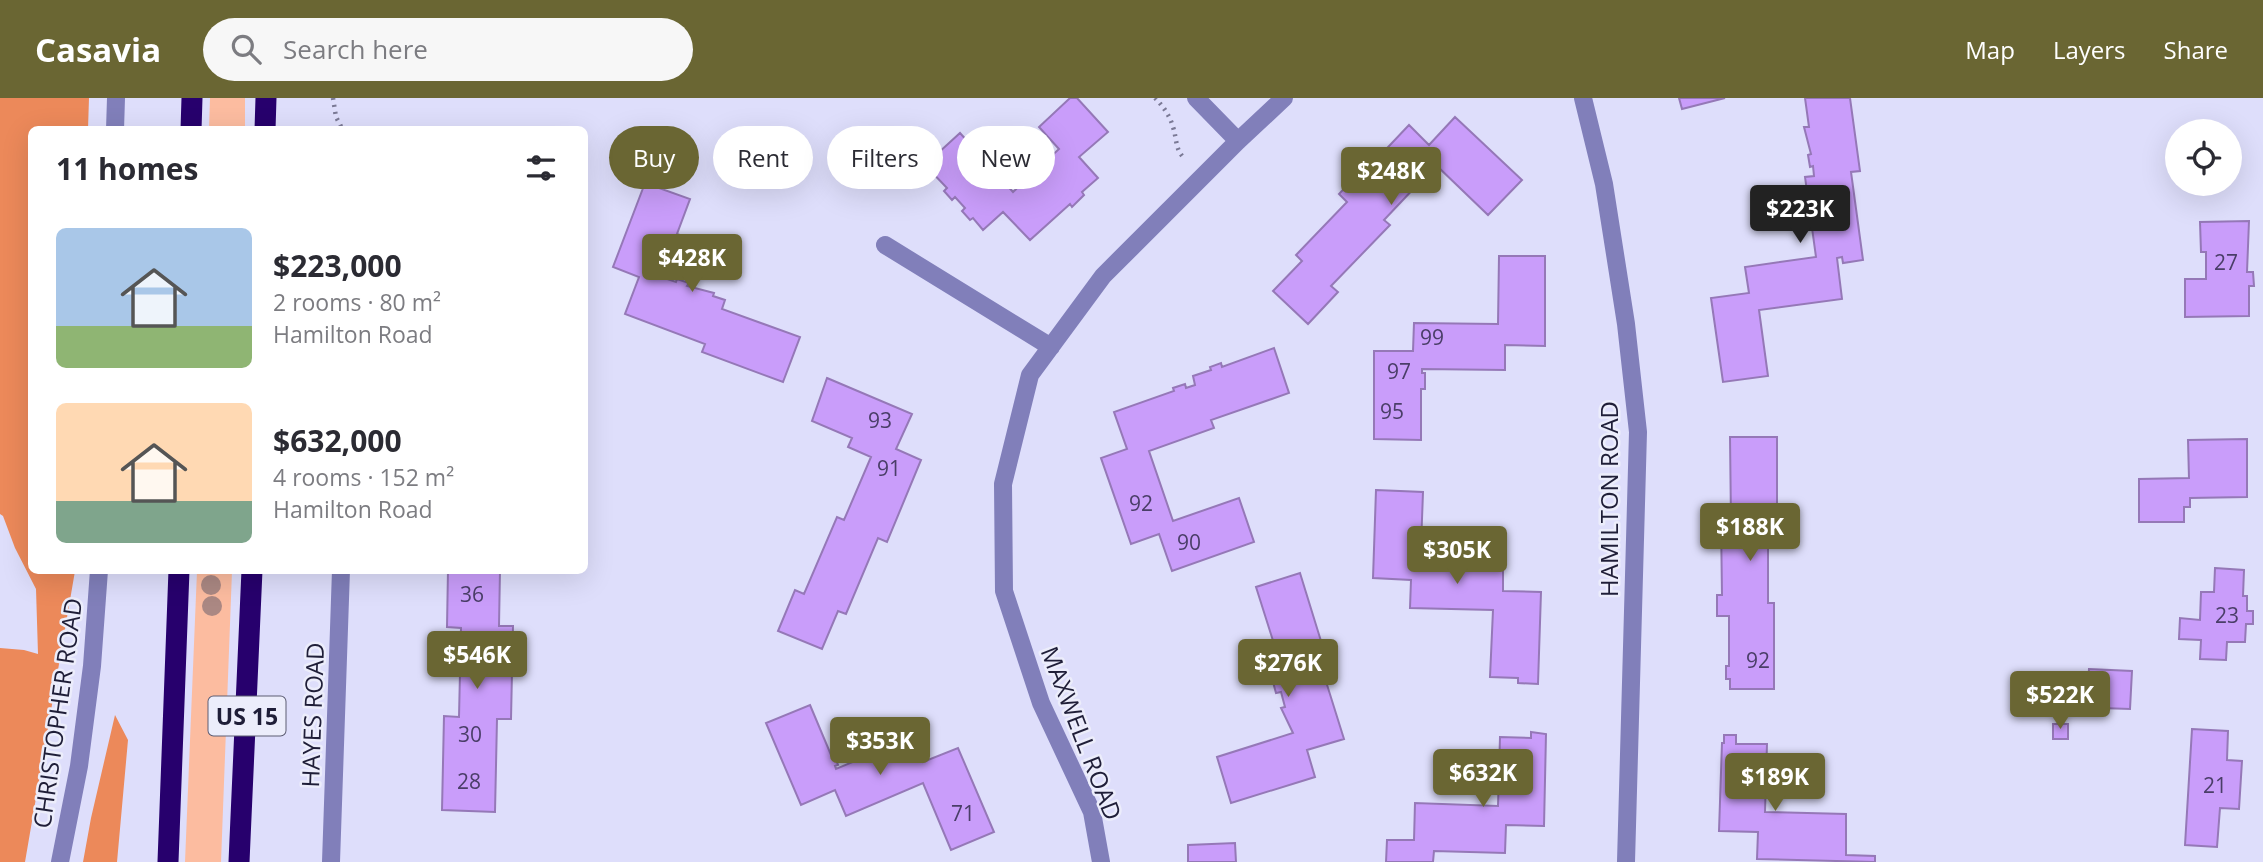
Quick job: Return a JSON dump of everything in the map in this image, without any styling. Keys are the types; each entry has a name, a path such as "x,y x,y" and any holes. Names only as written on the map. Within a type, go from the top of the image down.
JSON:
{"highway":[{"path":"191,126 192,98"},
{"path":"265,126 266,98"},
{"name":"US 15","path":"168,862 178,574"},
{"name":"US 15","path":"239,862 252,574"}],"street":[{"path":"115,126 116,98"},
{"path":"1196,98 1238,141"},
{"name":"MAXWELL ROAD","path":"1101,862 1092,812 1041,703 1004,591 1003,484 1030,375 1103,276 1284,98"},
{"name":"HAMILTON ROAD","path":"1583,98 1606,197 1626,324 1638,432 1626,862"},
{"path":"885,245 1051,347"},
{"name":"CHRISTOPHER ROAD","path":"60,862 79,766 92,666 99,574"},
{"name":"HAYES ROAD","path":"331,862 341,574"}],"path":[{"path":"333,98 336,117 341,126"},
{"path":"1155,98 1172,123 1178,152"}],"shaded area":[{"path":"0,98 89,98 88,126 28,126 28,573 0,514"},
{"path":"210,98 245,98 245,126 209,126"},
{"path":"28,574 74,574 25,862 0,862 0,648 38,654 36,589"},
{"path":"197,574 232,574 221,862 185,862"},
{"path":"115,715 128,740 117,862 83,862 91,818"}],"building":[{"path":"1070,98 1077,98 1108,132 1079,157 1098,178 1082,192 1084,195 1072,207 1070,204 1030,240 1003,212 983,230 973,218 970,220 962,211 965,208 955,197 952,200 944,191 947,188 943,184 943,149 957,136 957,189 1010,189 1013,192 1016,189 1055,189 1055,153 1059,149 1055,145 1055,126 1040,126"},
{"path":"1679,98 1725,98 1682,109"},
{"path":"1805,98 1850,98 1860,171 1851,172 1863,260 1843,263 1842,257 1837,258 1842,299 1759,310 1768,376 1723,382 1711,298 1749,293 1745,267 1816,257 1805,177 1814,176 1813,166 1810,167 1808,155 1811,154 1804,127 1809,127"},
{"path":"1455,117 1522,180 1488,215 1436,165 1384,220 1390,225 1331,286 1338,292 1308,324 1273,291 1302,261 1296,255 1347,202 1339,194 1352,180 1355,182 1409,125 1429,145"},
{"path":"643,189 662,189 690,199 677,234 680,235 661,277 676,282 677,279 689,283 687,286 714,293 713,296 725,300 722,309 800,337 783,382 702,352 705,344 625,314 639,277 613,267"},
{"path":"2249,221 2247,272 2253,272 2254,286 2249,286 2249,316 2185,317 2185,279 2206,279 2206,252 2201,252 2200,222"},
{"path":"1499,256 1545,256 1545,346 1505,345 1505,370 1422,369 1422,373 1425,373 1425,389 1421,389 1421,440 1374,439 1374,351 1413,351 1414,323 1498,324"},
{"path":"1274,348 1289,393 1211,420 1214,428 1149,451 1173,521 1239,498 1254,542 1172,571 1159,534 1131,544 1101,458 1127,449 1114,412 1174,391 1173,388 1185,384 1186,388 1195,385 1193,376 1211,370 1210,367 1221,363 1222,367"},
{"path":"827,378 912,414 896,449 921,460 887,542 878,538 846,614 838,611 822,649 778,631 795,590 804,594 837,517 844,520 871,457 848,447 852,438 812,421"},
{"path":"1730,437 1777,437 1777,522 1768,522 1768,603 1774,603 1774,689 1730,689 1730,679 1726,679 1726,666 1729,666 1729,616 1717,616 1717,595 1722,595 1721,521 1731,521"},
{"path":"2247,439 2247,497 2190,498 2190,507 2184,507 2184,522 2139,522 2139,479 2189,478 2188,440"},
{"path":"1376,490 1423,492 1421,546 1424,546 1424,559 1421,559 1421,562 1503,564 1503,591 1541,592 1538,684 1518,683 1518,678 1490,677 1493,610 1410,608 1411,580 1373,578"},
{"path":"2215,568 2244,570 2243,596 2247,596 2247,611 2253,611 2253,624 2246,624 2245,642 2227,642 2226,660 2200,659 2201,640 2179,639 2180,618 2200,620 2201,592 2214,592"},
{"path":"1300,573 1325,654 1318,656 1344,739 1307,750 1315,777 1231,803 1217,757 1293,733 1281,708 1285,707 1281,692 1276,693 1273,682 1277,681 1273,669 1281,666 1256,587"},
{"path":"448,574 500,574 499,626 513,626 511,719 497,719 495,812 442,810 444,716 459,717 461,628 447,627"},
{"path":"2089,669 2132,671 2130,709 2101,708 2101,703 2087,703"},
{"path":"810,705 831,755 834,754 838,765 835,766 836,769 912,737 923,762 958,748 994,832 951,850 923,783 846,816 835,790 801,805 766,723"},
{"path":"2053,724 2068,724 2068,739 2053,739"},
{"path":"2192,729 2228,731 2227,760 2242,761 2239,809 2220,808 2217,847 2185,845"},
{"path":"1531,732 1546,734 1544,826 1506,825 1505,853 1434,851 1433,862 1386,862 1387,840 1414,840 1415,803 1498,806 1500,737 1531,738"},
{"path":"1724,735 1736,735 1736,744 1767,744 1765,812 1846,814 1846,855 1875,856 1875,862 1757,859 1758,832 1719,831"},
{"path":"1235,843 1236,862 1188,862 1188,845"}]}
